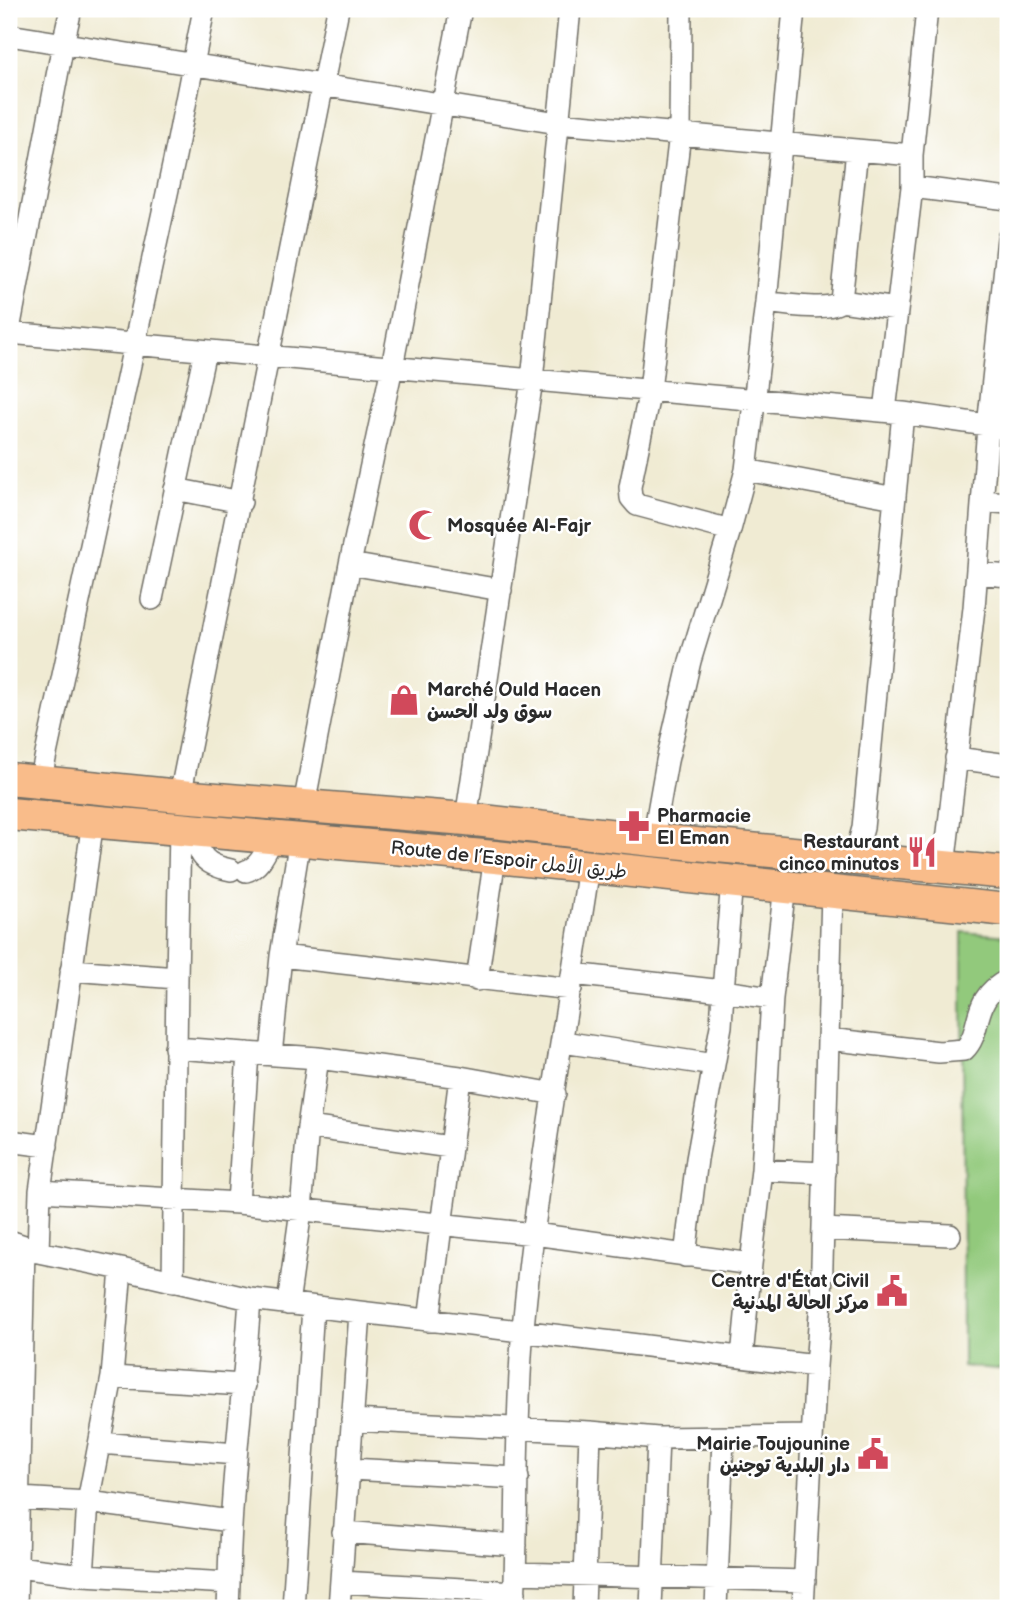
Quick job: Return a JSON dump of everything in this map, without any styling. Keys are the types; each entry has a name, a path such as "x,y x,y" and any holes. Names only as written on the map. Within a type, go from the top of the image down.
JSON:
{"highway":[{"name":"Route de l’Espoir طريق الأمل","path":"24,780 180,796 466,819 653,840 1008,873"},
{"name":"Route de l’Espoir طريق الأمل","path":"9,814 287,837 1008,910"}],"street":[{"path":"71,9 62,44 9,332 894,412 998,427"},
{"path":"24,780 133,345 204,9"},
{"path":"180,796 338,9"},
{"path":"304,805 349,564 393,367 460,9"},
{"path":"466,819 531,380 570,9"},
{"path":"681,9 680,133 650,390 630,487 631,498 637,505 730,530"},
{"path":"653,840 667,761 690,661 746,470 766,303 794,9"},
{"path":"851,858 863,828 895,498 897,309 912,187 912,155 927,9"},
{"path":"9,35 558,123 912,155"},
{"path":"766,303 836,306 841,301 856,150"},
{"path":"912,187 1008,199"},
{"path":"944,867 984,501 998,427 1008,237"},
{"path":"841,301 897,309"},
{"path":"152,600 205,351"},
{"path":"746,470 895,498"},
{"path":"175,489 240,502"},
{"path":"984,501 1008,503"},
{"path":"349,564 501,590"},
{"path":"977,573 1008,576"},
{"path":"956,758 1008,765"},
{"path":"16,1608 19,1498 14,1469 15,1386 23,1246 40,1191 93,821"},
{"path":"188,829 201,854 214,867 238,871 253,869 287,837"},
{"path":"173,1282 177,978 188,829"},
{"path":"271,1055 281,956 287,837"},
{"path":"477,980 495,857"},
{"path":"515,1591 523,1330 534,1234 589,867"},
{"path":"685,1256 697,1159 722,1017 732,880"},
{"path":"742,1357 762,1170 772,998 786,886"},
{"path":"803,1608 821,1301 832,892"},
{"path":"281,956 477,980 572,982 723,991 772,998"},
{"path":"71,970 177,978"},
{"path":"828,1039 939,1052 964,1050 969,1044 981,1007 990,993 1008,980"},
{"path":"563,1042 714,1065"},
{"path":"175,1048 318,1058 460,1077 555,1094"},
{"path":"238,1203 248,1053"},
{"path":"288,1304 318,1058"},
{"path":"429,1321 460,1077"},
{"path":"308,1127 450,1147"},
{"path":"9,1141 47,1146"},
{"path":"762,1170 825,1173"},
{"path":"40,1191 238,1203 534,1234 751,1264"},
{"path":"823,1229 950,1235"},
{"path":"23,1246 250,1299 816,1366"},
{"path":"83,1575 88,1502 112,1377 121,1269"},
{"path":"228,1608 230,1521 250,1299"},
{"path":"293,1608 313,1307"},
{"path":"339,1608 360,1313"},
{"path":"112,1377 244,1385"},
{"path":"352,1420 658,1438 812,1436"},
{"path":"584,1608 590,1432"},
{"path":"651,1608 658,1438"},
{"path":"716,1608 723,1438"},
{"path":"100,1443 236,1454"},
{"path":"350,1469 518,1478"},
{"path":"19,1498 88,1502 230,1521"},
{"path":"343,1532 516,1545"},
{"path":"16,1567 83,1575 229,1583"},
{"path":"341,1582 515,1591 585,1576 805,1581"}],"green space":[{"path":"962,932 1008,936 1008,1370 963,1366"}],"place":[{"name":"Mosquée Al-Fajr","path":"424,525"},
{"name":"Marché Ould Hacen سوق ولد الحسن","path":"404,700"},
{"name":"Pharmacie El Eman","path":"634,826"},
{"name":"Restaurant cinco minutos","path":"922,852"},
{"name":"Centre d'État Civil مركز الحالة المدنية","path":"892,1291"},
{"name":"Mairie Toujounine دار البلدية توجنين","path":"873,1454"}]}
